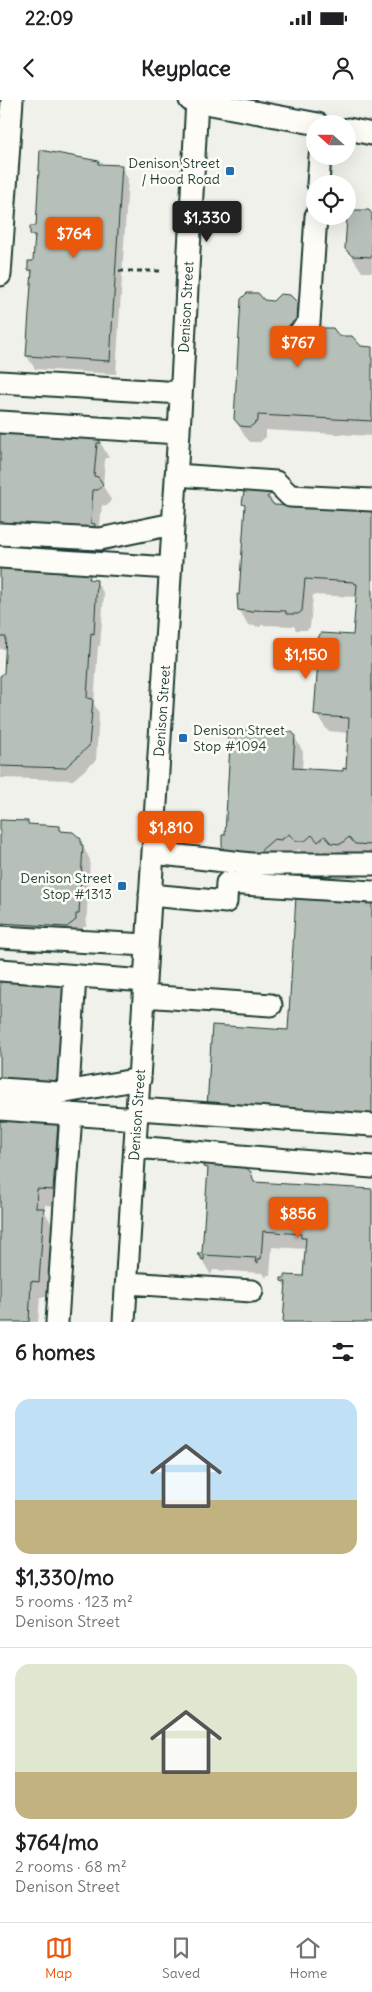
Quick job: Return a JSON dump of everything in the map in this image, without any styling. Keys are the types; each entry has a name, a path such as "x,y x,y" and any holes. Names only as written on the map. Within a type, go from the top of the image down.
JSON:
{"street":[{"path":"0,275 12,100"},
{"path":"194,100 306,122"},
{"name":"Denison Street","path":"124,1322 179,433 194,100"},
{"path":"356,131 372,134"},
{"path":"300,331 309,323 315,225"},
{"path":"0,382 181,393"},
{"path":"0,422 179,433"},
{"path":"176,475 276,482 290,496 372,500"},
{"path":"0,534 100,539 173,524"},
{"path":"0,557 170,568"},
{"path":"153,853 251,864 372,864"},
{"path":"150,895 226,902 228,883 372,892"},
{"path":"0,937 147,945"},
{"path":"0,970 75,976 145,989 271,1005"},
{"path":"68,1091 75,976"},
{"path":"0,1089 60,1092 140,1079"},
{"path":"0,1109 71,1114 138,1114 372,1125"},
{"path":"57,1322 71,1114"},
{"path":"135,1147 372,1167"},
{"path":"127,1283 252,1291"}],"path":[{"path":"119,271 164,271"}],"building":[{"path":"40,150 99,161 98,164 122,165 110,361 26,356 32,270 28,270 28,261 33,261 35,235 30,235 30,226 36,226"},
{"path":"356,210 369,210 372,214 372,257 352,256 345,249 346,225 356,225"},
{"path":"247,293 258,293 264,300 273,301 280,294 290,295 297,302 296,320 289,325 289,335 295,343 304,343 322,328 333,328 339,336 352,336 361,346 372,347 372,421 258,415 258,421 250,427 240,426 234,419 241,299"},
{"path":"0,428 96,438 100,441 100,443 97,443 94,476 98,477 103,484 98,490 93,490 91,523 95,524 95,526 90,528 0,527"},
{"path":"266,488 271,494 267,497 274,505 372,510 372,845 355,844 349,837 341,844 331,843 325,836 318,842 312,835 305,841 295,841 289,834 281,840 274,839 258,853 224,851 222,846 222,835 225,835 230,745 227,744 231,729 292,732 295,735 293,768 343,771 343,768 346,769 349,718 318,716 314,714 319,649 317,645 321,633 353,635 357,584 354,582 305,579 302,611 298,614 286,614 286,611 253,610 253,612 238,610 237,594 239,595 245,505 242,504 244,490"},
{"path":"0,565 85,570 90,575 89,579 97,580 94,634 91,633 87,698 93,699 89,746 65,768 0,766 0,676 4,673 6,637 0,637"},
{"path":"0,820 28,821 28,824 60,826 60,831 73,832 81,839 81,845 83,845 79,914 76,914 76,920 67,927 0,923"},
{"path":"296,896 372,900 372,1117 207,1107 212,1025 288,1030"},
{"path":"0,978 67,982 61,1085 0,1081"},
{"path":"0,1119 58,1123 53,1190 37,1189 36,1208 44,1208 39,1282 31,1281 29,1322 0,1322"},
{"path":"207,1162 243,1165 251,1172 254,1182 372,1189 372,1322 283,1322 286,1282 281,1281 281,1278 285,1278 285,1275 303,1276 306,1238 301,1238 301,1234 263,1231 261,1259 258,1259 258,1263 255,1262 256,1258 204,1255 204,1260 201,1259 198,1253 202,1253 208,1168 203,1167 203,1165 207,1165"}],"place":[{"name":"Denison Street / Hood Road","path":"230,171"},
{"name":"Denison Street Stop #1094","path":"183,738"},
{"name":"Denison Street Stop #1313","path":"122,886"}]}
